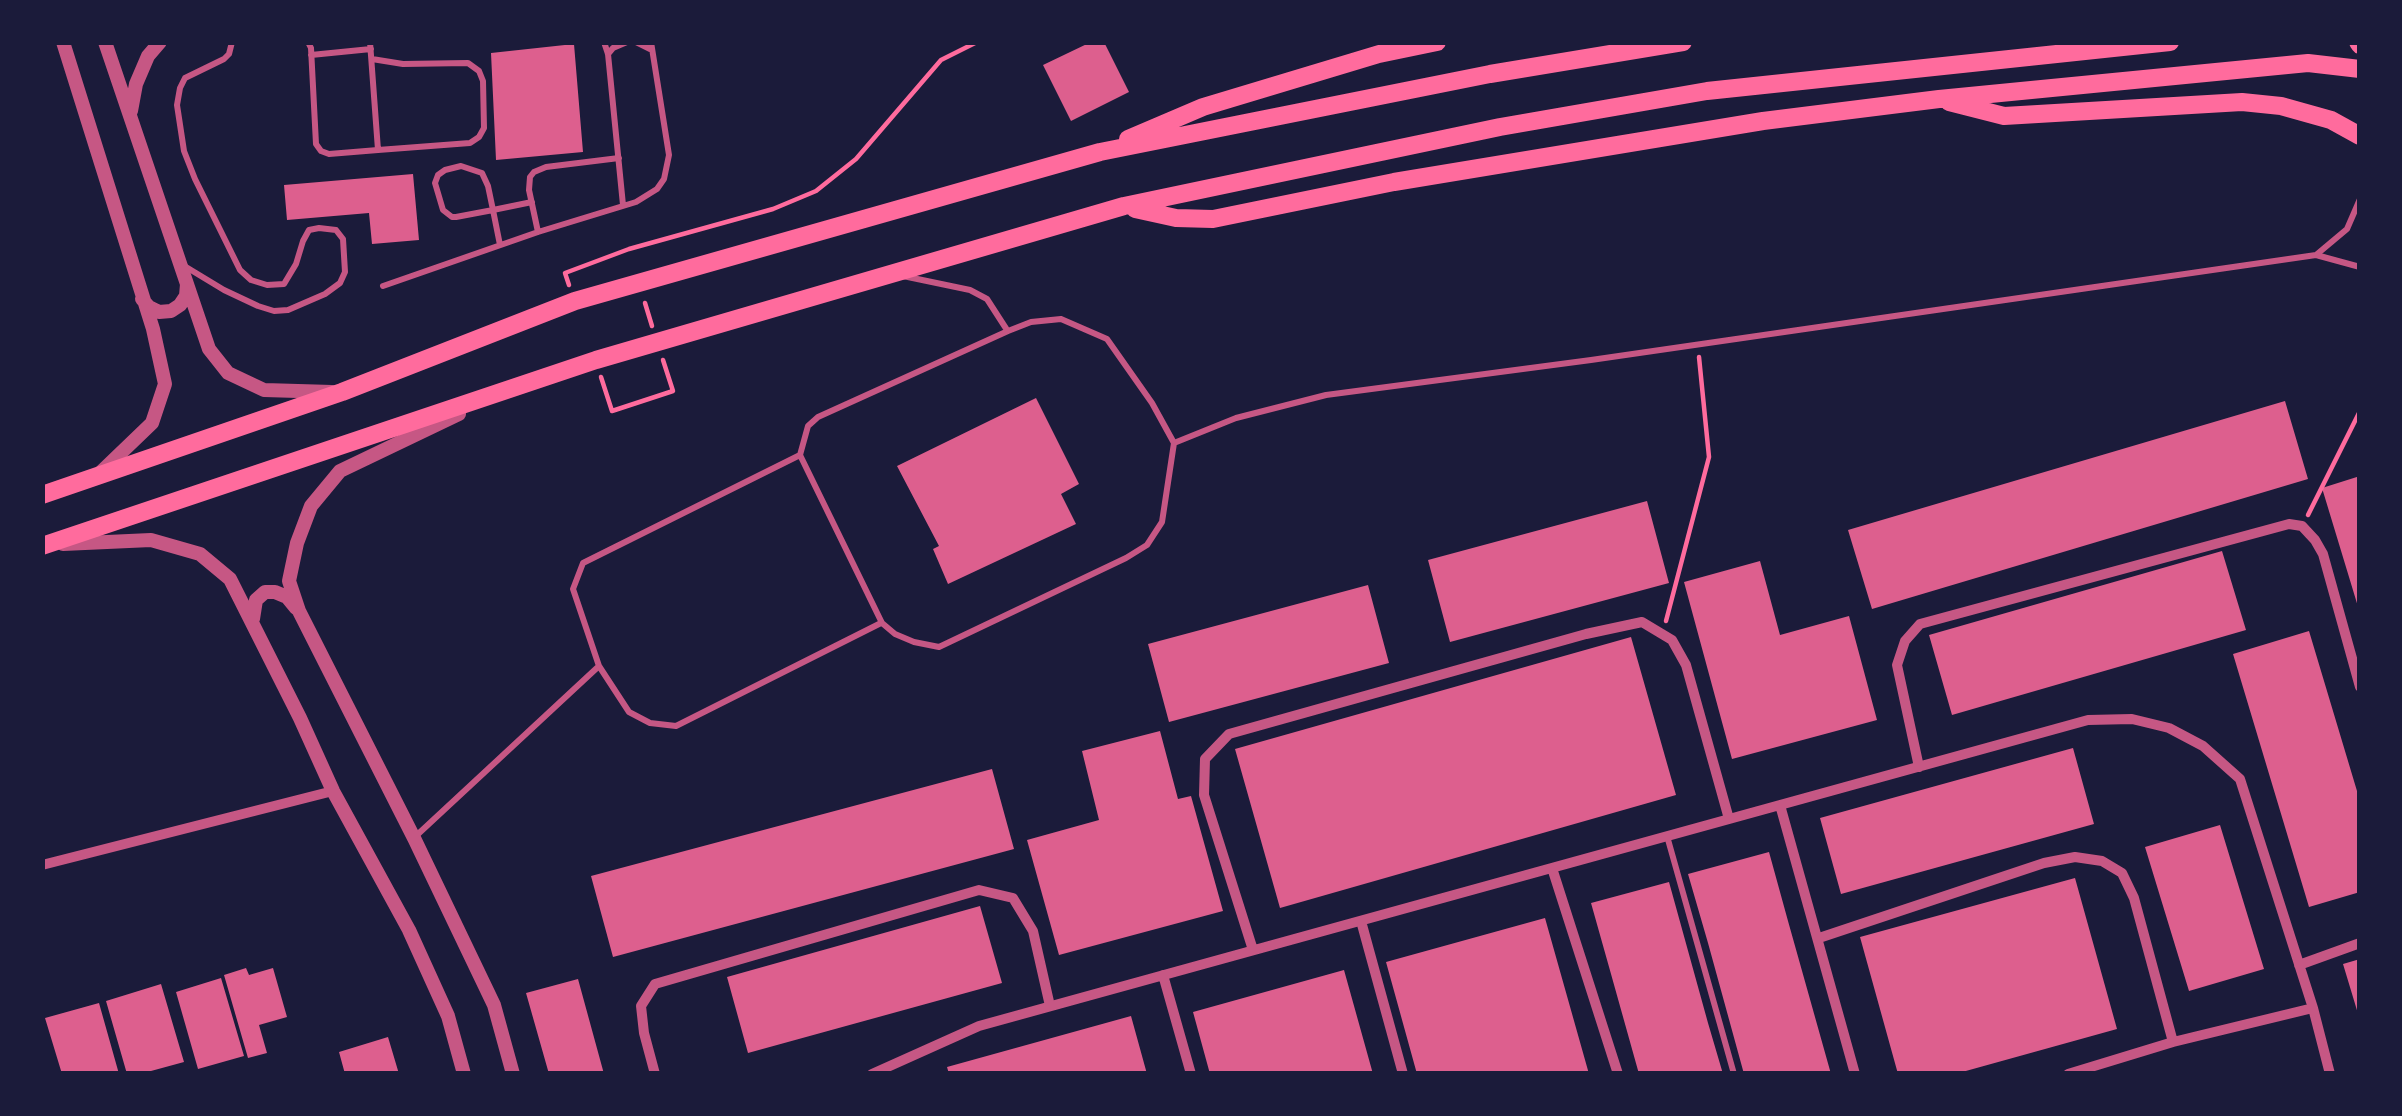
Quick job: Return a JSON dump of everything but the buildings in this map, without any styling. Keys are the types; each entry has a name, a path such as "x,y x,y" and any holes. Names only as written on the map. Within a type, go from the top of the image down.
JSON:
{"main road":[{"path":"1100,152 1203,106 1379,54 1438,42"},
{"path":"42,495 342,392 575,301 1100,152 1490,74 1683,42"},
{"path":"43,546 596,360 1124,206 1500,127 1707,91 2170,42"},
{"path":"1124,206 1176,218 1214,219 1394,182 1740,124 1939,99 2308,63 2360,69"},
{"path":"1939,99 2004,116 2242,102 2281,106 2331,120 2360,136"}],"street":[{"path":"63,42 153,329 164,385 152,423 96,477"},
{"path":"105,42 209,349 228,373 264,390 342,392"},
{"path":"130,116 136,84 160,42"},
{"path":"142,298 159,312 171,311 186,296 187,284"},
{"path":"513,1074 494,1004 299,611 289,581 311,506 340,471 517,386"},
{"path":"1919,767 1897,665 1904,641 1920,624 2272,527 2302,526 2323,554 2360,687"},
{"path":"43,546 151,540 200,554 230,578 333,791 409,930 448,1016 464,1074"},
{"path":"253,624 256,600 265,592 286,597 299,611"},
{"path":"1253,950 1204,795 1205,759 1229,734 1586,634 1642,622 1672,640 1686,665 1729,819"},
{"path":"872,1074 979,1026 2089,720 2132,719 2169,728 2203,746 2240,779 2330,1074"},
{"path":"42,865 333,791"},
{"path":"1780,805 1856,1074"},
{"path":"1819,938 2044,863 2074,857 2102,861 2122,873 2134,898 2173,1042"},
{"path":"1552,868 1618,1074"},
{"path":"655,1074 641,1006 655,984 979,890 1012,898 1033,931 1050,1006"},
{"path":"1361,920 1403,1074"},
{"path":"2300,965 2360,943"},
{"path":"1163,975 1191,1074"},
{"path":"2068,1074 2312,1008"}],"lane":[{"path":"180,263 224,290 274,311 325,295 345,272 343,239 337,230 319,228 310,230 303,241 284,284 266,285 240,271 184,151 177,105 185,78 224,59 232,42"},
{"path":"308,42 316,144 321,152 470,143 479,137 484,128 479,70 468,63 403,64 371,59"},
{"path":"604,42 623,205"},
{"path":"383,286 647,197 657,189 669,155 651,45 632,42 608,54"},
{"path":"311,55 371,45 378,150"},
{"path":"2331,120 2360,150"},
{"path":"538,232 530,177 539,169 619,158"},
{"path":"500,245 493,210 486,179 476,169 461,166 445,170 436,179 448,216 493,210 532,202"},
{"path":"2316,255 2348,229 2360,199"},
{"path":"1174,443 1236,418 1326,394 2316,255 2360,267"},
{"path":"888,273 987,298 1008,331"},
{"path":"1061,319 1107,339 1153,403 1174,443 1162,522 1147,545 939,647 914,642 882,623 800,455 808,426 818,417 1008,331 1031,322 1061,319"},
{"path":"800,455 583,563 573,589 599,666 629,712 650,723 676,727 882,623"},
{"path":"414,838 599,666"},
{"path":"1667,836 1734,1074"}],"path":[{"path":"565,273 629,249 773,209 816,191 856,159 941,60 977,42"},
{"path":"642,295 655,334"},
{"path":"1663,633 1709,457 1697,344"},
{"path":"596,360 612,411 674,391 661,352"},
{"path":"2302,526 2360,411"}]}
